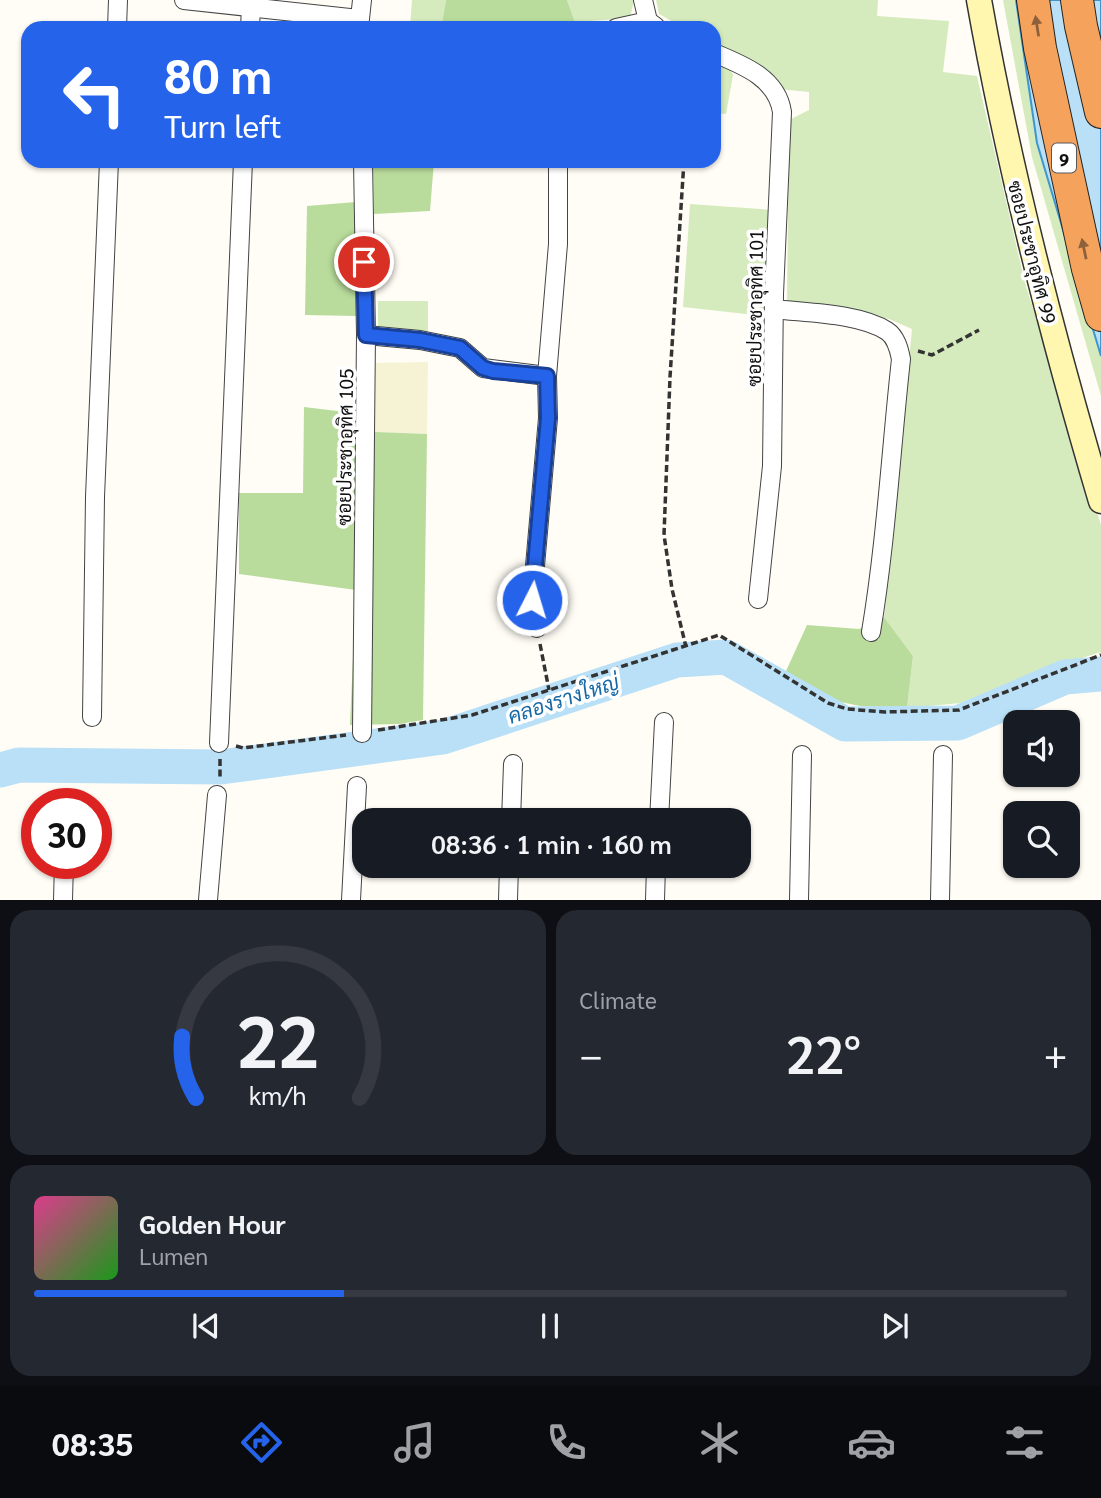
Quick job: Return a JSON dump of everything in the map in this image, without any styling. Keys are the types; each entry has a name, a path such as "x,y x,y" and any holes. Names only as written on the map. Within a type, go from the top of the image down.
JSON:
{"highway":[{"name":"9","path":"1033,0 1040,48 1088,269 1101,315"},
{"path":"1077,0 1101,112"}],"main road":[{"name":"ซอยประชาอุทิศ 99","path":"979,0 999,105 1041,289 1101,501"}],"street":[{"path":"117,21 118,0"},
{"path":"184,0 340,21"},
{"path":"359,21 362,0"},
{"path":"643,0 652,21"},
{"path":"250,21 251,7"},
{"name":"ซอยประชาอุทิศ 101","path":"721,56 754,71 779,97 782,113 774,309 772,466 758,599"},
{"path":"92,717 94,497 109,168"},
{"path":"219,740 243,168"},
{"name":"ซอยประชาอุทิศ 105","path":"362,733 366,335 363,168"},
{"path":"537,628 532,600 548,418 547,376 558,244 558,168"},
{"path":"774,309 858,320 888,331 899,347 901,359 881,572 872,632"},
{"path":"366,335 420,340 460,348 483,368 547,376"},
{"path":"660,808 664,722"},
{"path":"799,900 802,755"},
{"path":"940,900 943,755"},
{"path":"511,808 513,764"},
{"path":"351,900 357,786"},
{"path":"208,900 217,795"},
{"path":"508,900 509,878"},
{"path":"654,900 655,878"},
{"path":"63,900 64,879"}],"path":[{"path":"684,168 670,377 664,535 671,589 686,647"},
{"path":"899,347 932,355 979,330"},
{"path":"537,628 549,690"},
{"path":"219,740 243,748 362,733 472,715 719,635 828,703 847,709 884,712 959,710 1101,655"}],"shaded area":[{"path":"428,362 427,434 374,432 375,363"}],"green space":[{"path":"412,0 446,0 442,21 410,21"},
{"path":"446,0 567,0 575,21 442,21"},
{"path":"567,0 634,0 630,18 575,21"},
{"path":"656,0 878,0 877,16 949,21 943,72 977,76 1025,283 1101,525 1101,652 1022,677 961,703 907,708 913,656 884,617 912,329 889,319 787,301 789,120 809,110 809,92 778,89 721,48 721,21 672,21 659,14"},
{"path":"1003,0 1101,0 1101,396 1032,157"},
{"path":"721,62 728,65 733,75 726,114 721,114"},
{"path":"373,168 433,168 430,211 374,214"},
{"path":"356,202 357,316 305,315 307,206"},
{"path":"690,204 773,210 765,316 683,307"},
{"path":"378,301 428,301 428,336 378,331"},
{"path":"304,407 354,413 351,431 427,434 423,720 400,724 350,725 356,590 239,574 239,493 303,493"},
{"path":"884,617 913,656 907,708 860,706 831,700 786,671 807,625 859,629"}],"water":[{"path":"1016,0 1101,0 1101,356 1037,143"}],"waterway":[{"name":"คลองรางใหญ่","path":"0,770 19,765 221,767 443,737 677,660 726,657 845,724 958,723 1065,677 1101,674"}],"route":[{"path":"364,262 366,335 420,340 460,348 483,368 547,376 548,418 532,600"}]}
